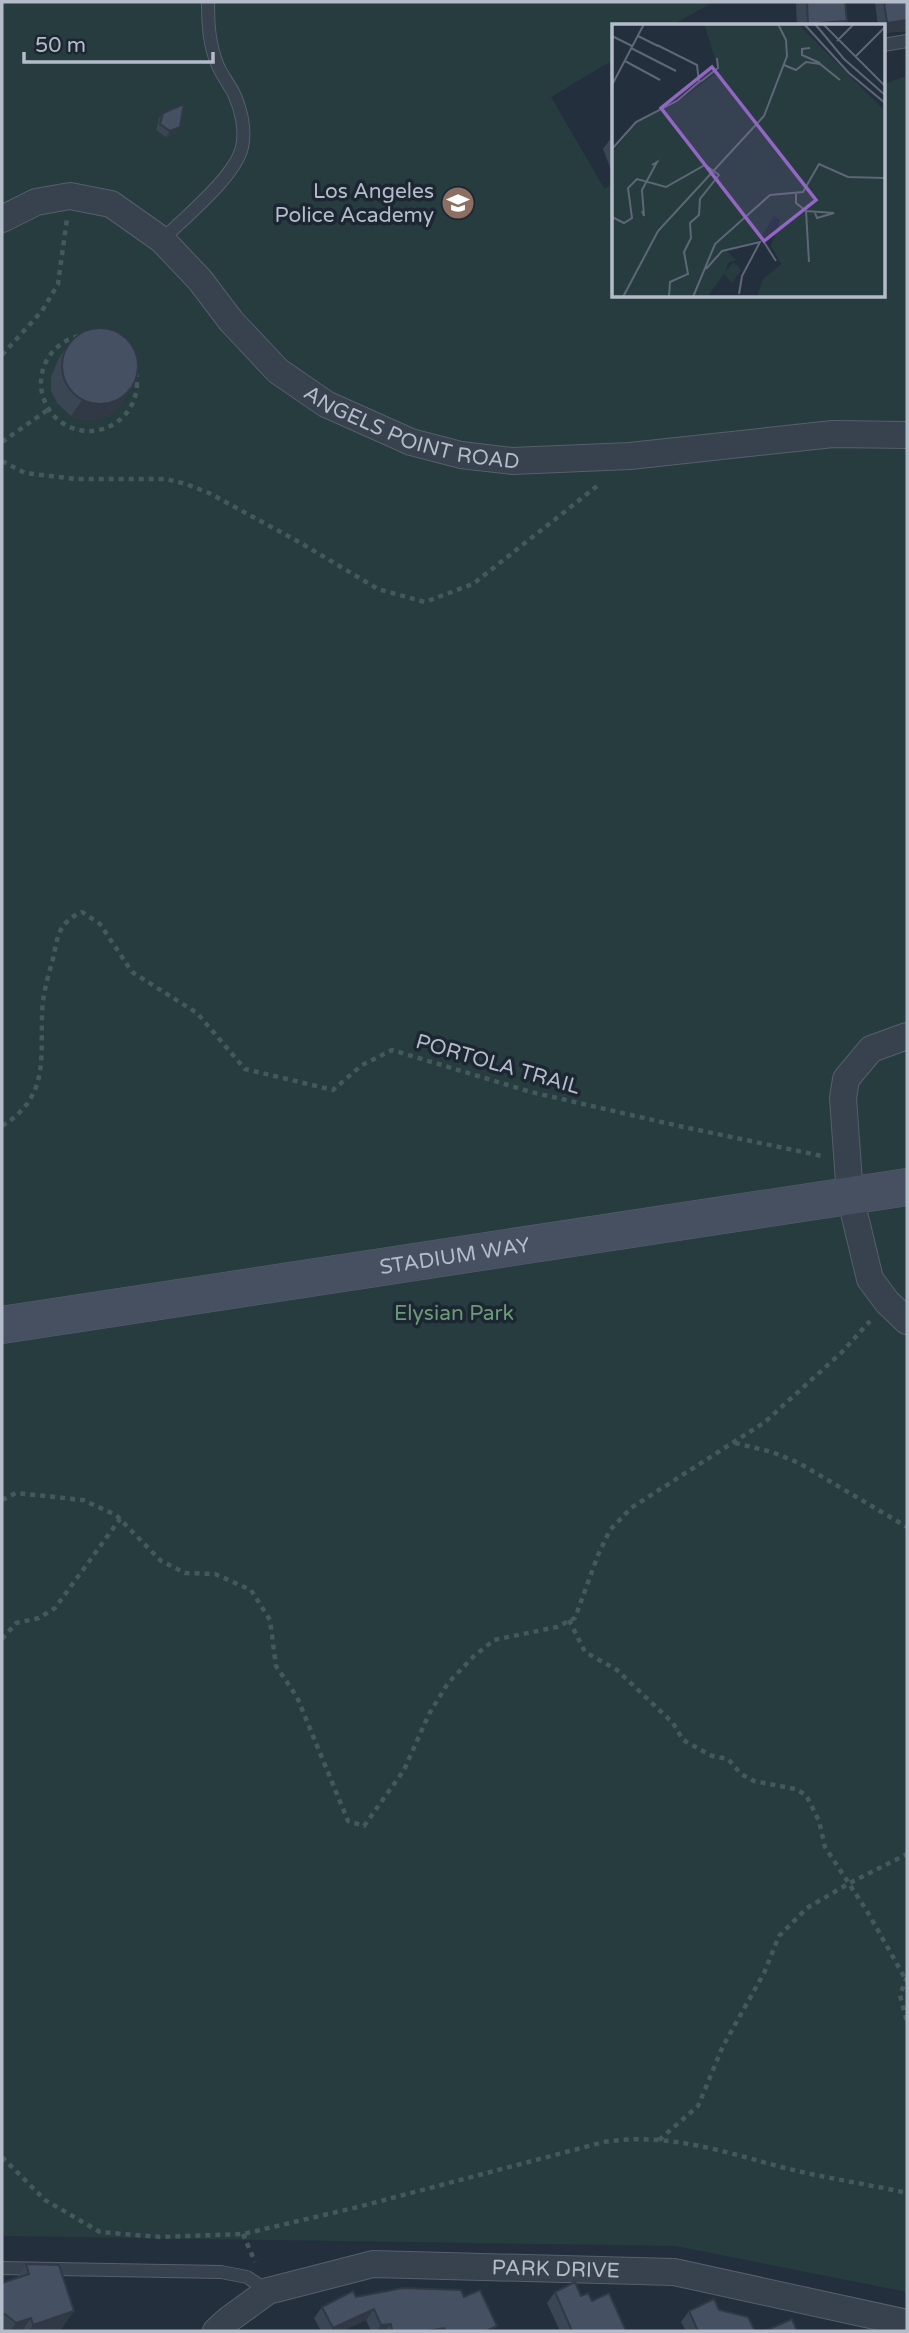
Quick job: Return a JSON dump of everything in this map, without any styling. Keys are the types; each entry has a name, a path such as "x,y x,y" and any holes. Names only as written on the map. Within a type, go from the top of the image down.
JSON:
{"main road":[{"name":"STADIUM WAY","path":"2,1325 849,1178 907,1187"}],"street":[{"name":"ANGELS POINT ROAD","path":"2,219 36,202 70,197 111,204 162,240 278,371 326,404 411,442 461,455 512,461 630,456 833,434 907,435"},
{"path":"907,1036 871,1049 846,1079 843,1098 849,1178 870,1279 887,1302 907,1321"},
{"name":"PARK DRIVE","path":"216,2331 268,2291 373,2264 674,2272 907,2323"}],"lane":[{"path":"162,240 231,172 243,147 243,120 211,45 208,2"},
{"path":"884,45 907,41"},
{"path":"2,2268 221,2272 247,2277 268,2291"}],"path":[{"path":"2,355 42,311 58,285 70,197"},
{"path":"96,334 124,348 133,361 138,376 137,393 131,408 121,420 107,428 90,431 74,429 60,421 49,409 42,395 40,379 52,350 65,340 79,335 96,334"},
{"path":"2,442 49,409"},
{"path":"2,461 25,473 76,479 166,479 186,484 209,493 378,589 425,602 474,584 586,495 630,456"},
{"name":"PORTOLA TRAIL","path":"2,1126 16,1117 33,1094 43,1061 43,1000 59,932 68,918 82,912 100,924 132,972 197,1013 245,1069 333,1090 362,1065 392,1050 531,1092 679,1126 849,1178"},
{"path":"2,1500 16,1493 83,1500 116,1515 161,1561 186,1573 215,1574 251,1590 270,1620 276,1666 297,1698 348,1821 364,1826 404,1770 435,1703 448,1683 473,1657 494,1640 557,1627 575,1618 610,1530 631,1508 765,1422 842,1352 887,1302"},
{"path":"734,1443 772,1452 799,1464 907,1527"},
{"path":"2,1639 16,1623 39,1618 55,1608 120,1519"},
{"path":"569,1620 585,1652 617,1670 673,1723 683,1740 712,1756 729,1759 741,1774 754,1780 795,1788 806,1795 819,1821 825,1846 906,1978 900,1995 907,2022"},
{"path":"659,2140 698,2106 723,2046 764,1973 779,1936 807,1908 907,1854"},
{"path":"2,2157 45,2200 100,2232 160,2238 243,2234 358,2207 604,2142 629,2138 693,2143 788,2168 907,2193"}],"green space":[{"name":"Elysian Park","path":"2,2 713,2 674,24 612,24 612,61 551,97 604,188 612,185 612,298 884,298 884,84 907,76 907,2292 676,2246 2,2236"}],"building":[{"path":"807,2 845,2 847,21 808,24"},
{"path":"884,2 907,2 907,20 887,23"},
{"path":"184,104 180,127 170,131 160,124 163,113"},
{"path":"100,328 115,331 127,339 135,351 138,366 135,381 127,393 115,401 100,404 85,401 73,393 65,381 62,366 65,351 73,339 85,331"},
{"path":"26,2264 59,2265 74,2311 33,2325 31,2318 16,2323 5,2314 2,2315 2,2283 29,2274"},
{"path":"575,2282 581,2296 588,2293 592,2301 609,2293 626,2331 572,2331 555,2292"},
{"path":"403,2288 461,2290 464,2297 480,2290 497,2326 486,2331 446,2331 444,2328 392,2331 391,2324 381,2325 374,2309 333,2328 322,2307 353,2291 356,2297"},
{"path":"714,2299 719,2310 748,2317 755,2331 698,2331 689,2311"},
{"path":"792,2319 797,2331 765,2331"}],"place":[{"name":"Los Angeles Police Academy","path":"458,203"}]}
